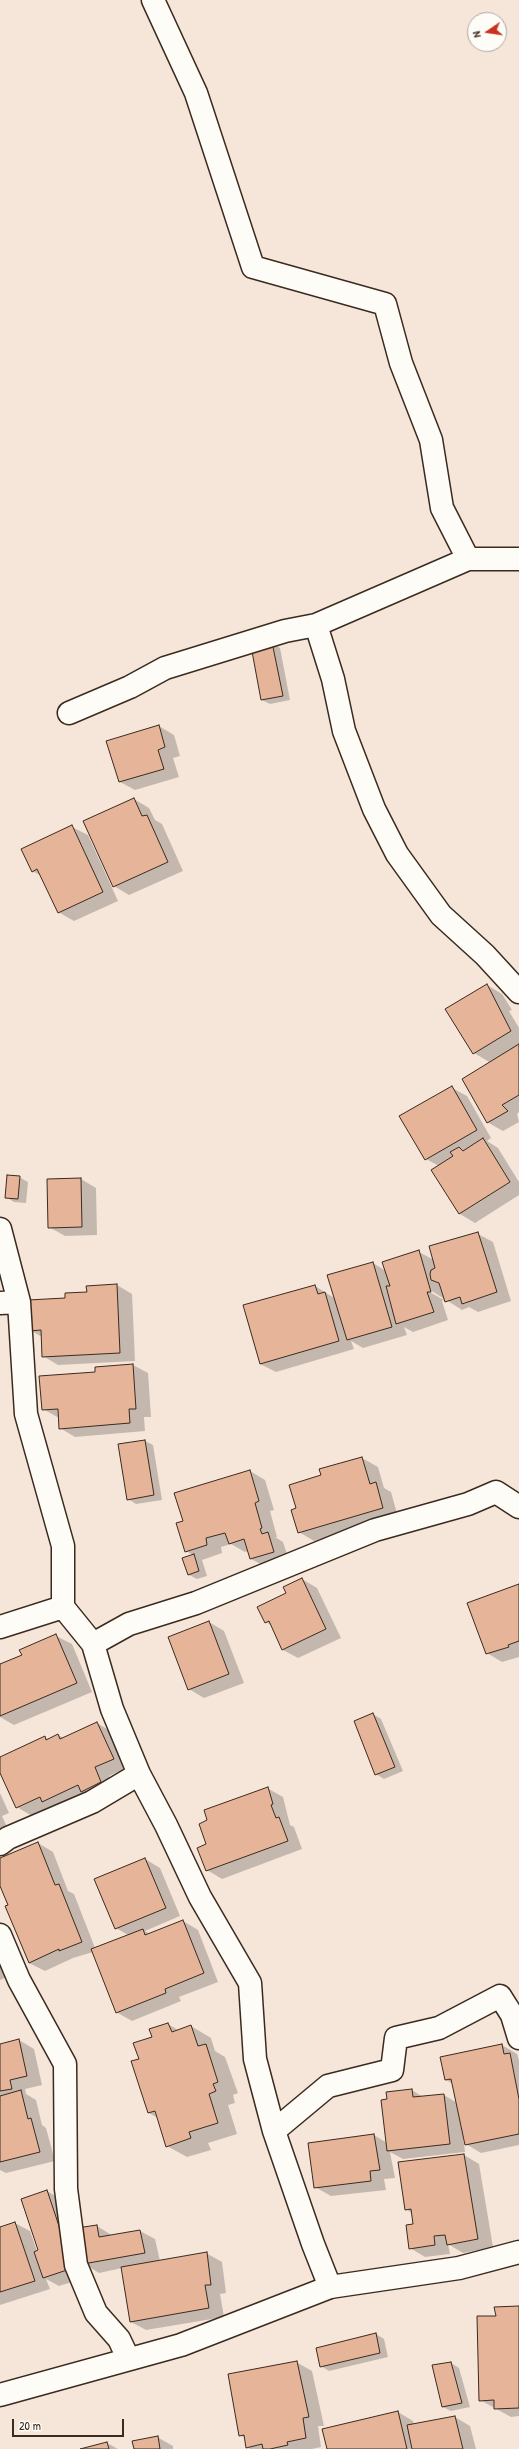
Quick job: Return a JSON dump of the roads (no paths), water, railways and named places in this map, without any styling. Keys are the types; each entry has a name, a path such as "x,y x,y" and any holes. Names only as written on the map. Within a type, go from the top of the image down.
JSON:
{"street":[{"path":"153,0 196,93 253,267 385,304 401,363 431,440 442,508 468,558"},
{"path":"69,713 130,687 165,668 285,631 316,625 468,558 519,558"},
{"path":"316,625 333,679 344,731 374,809 397,854 441,915 485,955 519,992"},
{"path":"0,1229 26,1414 63,1546 63,1608 93,1644 112,1709 139,1774 166,1825 200,1897 250,1984 256,2059 274,2130 313,2244 330,2287"},
{"path":"93,1644 129,1624 196,1603 376,1530 468,1504 496,1492 519,1507"},
{"path":"0,1627 63,1608"},
{"path":"0,1844 8,1838 92,1802 139,1774"},
{"path":"0,1935 19,1980 65,2064 66,2189 76,2265 96,2313 119,2339 128,2358"},
{"path":"274,2130 328,2086 392,2070 396,2038 439,2028 500,1996 512,2015 519,2038"},
{"path":"0,2395 128,2358 181,2346 330,2287 459,2268 519,2252"}]}
